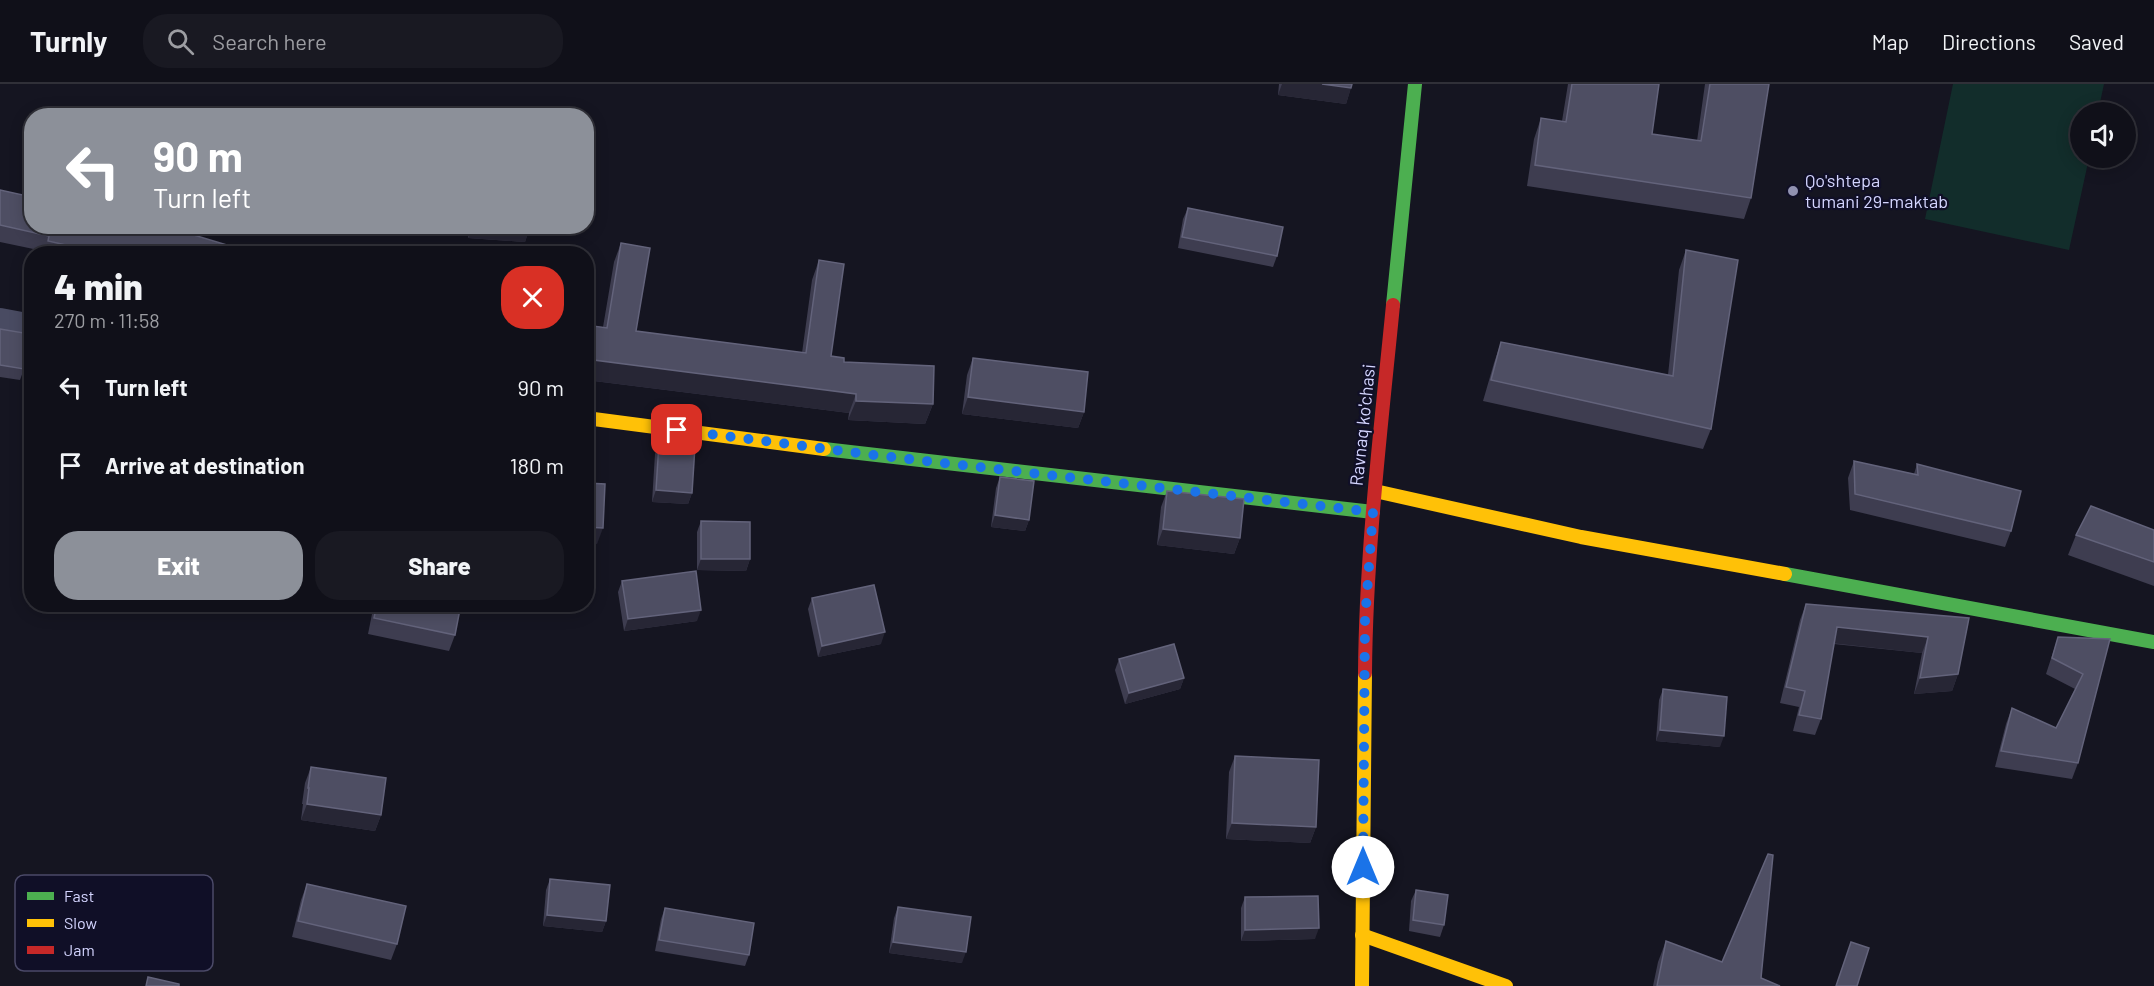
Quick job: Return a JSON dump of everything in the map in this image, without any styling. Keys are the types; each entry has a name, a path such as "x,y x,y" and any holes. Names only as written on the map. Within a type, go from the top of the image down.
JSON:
{"street":[{"name":"Ravnaq ko'chasi","path":"1362,986 1365,620 1373,512 1415,84"},
{"path":"0,322 24,326"},
{"path":"594,419 882,456 1373,512"},
{"path":"1375,491 1581,537 2154,642"},
{"path":"1362,935 1506,986"}],"green space":[{"path":"1953,84 2104,84 2100,102 2070,102 2070,168 2087,168 2069,250 1925,219"}],"building":[{"path":"1322,84 1352,84 1351,88"},
{"path":"1572,84 1659,84 1652,134 1701,141 1710,84 1769,84 1751,198 1535,165 1541,118 1566,122"},
{"path":"0,190 24,195 24,230 0,225"},
{"path":"1188,208 1283,227 1277,256 1182,237"},
{"path":"40,234 191,234 230,246 70,246 48,241 49,236"},
{"path":"621,243 650,248 636,331 806,353 819,260 844,264 831,356 844,358 844,362 934,366 933,404 856,401 856,394 594,360 594,326 607,328"},
{"path":"1686,250 1738,260 1711,429 1491,380 1501,342 1673,376"},
{"path":"0,329 24,333 24,369 0,365"},
{"path":"973,358 1088,372 1084,412 968,397"},
{"path":"659,443 695,446 692,493 656,490"},
{"path":"1854,461 1918,475 1917,464 2021,491 2011,531 1855,494"},
{"path":"1000,477 1034,481 1029,520 995,515"},
{"path":"594,483 605,484 603,528 594,527"},
{"path":"1167,491 1244,499 1240,538 1163,529"},
{"path":"2091,506 2154,530 2154,562 2076,535"},
{"path":"701,521 750,522 750,559 701,559"},
{"path":"696,571 701,610 628,619 622,581"},
{"path":"874,585 885,632 822,646 812,598"},
{"path":"1806,604 1969,618 1958,674 1920,678 1928,637 1837,627 1821,719 1799,715 1805,691 1786,687"},
{"path":"375,612 459,612 455,635 374,618"},
{"path":"2058,637 2110,639 2078,763 2001,751 2012,708 2056,728 2083,674 2052,658"},
{"path":"1174,644 1184,678 1129,693 1119,659"},
{"path":"1663,689 1727,697 1724,736 1660,730"},
{"path":"1235,756 1319,760 1316,827 1232,823"},
{"path":"311,767 386,778 381,815 307,804"},
{"path":"1768,854 1773,855 1761,978 1780,986 1657,986 1666,941 1722,962"},
{"path":"550,879 610,885 606,921 547,915"},
{"path":"307,884 406,906 397,944 298,921"},
{"path":"1416,890 1448,895 1444,925 1413,920"},
{"path":"1318,896 1319,928 1245,930 1245,897"},
{"path":"898,907 971,917 966,952 893,942"},
{"path":"665,908 754,923 749,955 659,940"},
{"path":"1851,942 1869,948 1857,986 1836,986"},
{"path":"148,977 179,984 179,986 146,986"}],"traffic: fast":[{"path":"1393,305 1415,84"},
{"path":"824,449 1373,512"},
{"path":"1785,574 2154,642"}],"traffic: slow":[{"path":"594,419 824,449"},
{"path":"1375,491 1581,537 1785,574"},
{"path":"1362,986 1365,673"},
{"path":"1362,935 1506,986"}],"traffic: jam":[{"path":"1365,673 1371,535 1393,305"}],"place":[{"name":"Qo'shtepa tumani 29-maktab","path":"1793,191"}],"route":[{"path":"677,430 882,456 1373,512 1365,620 1363,867"}]}
